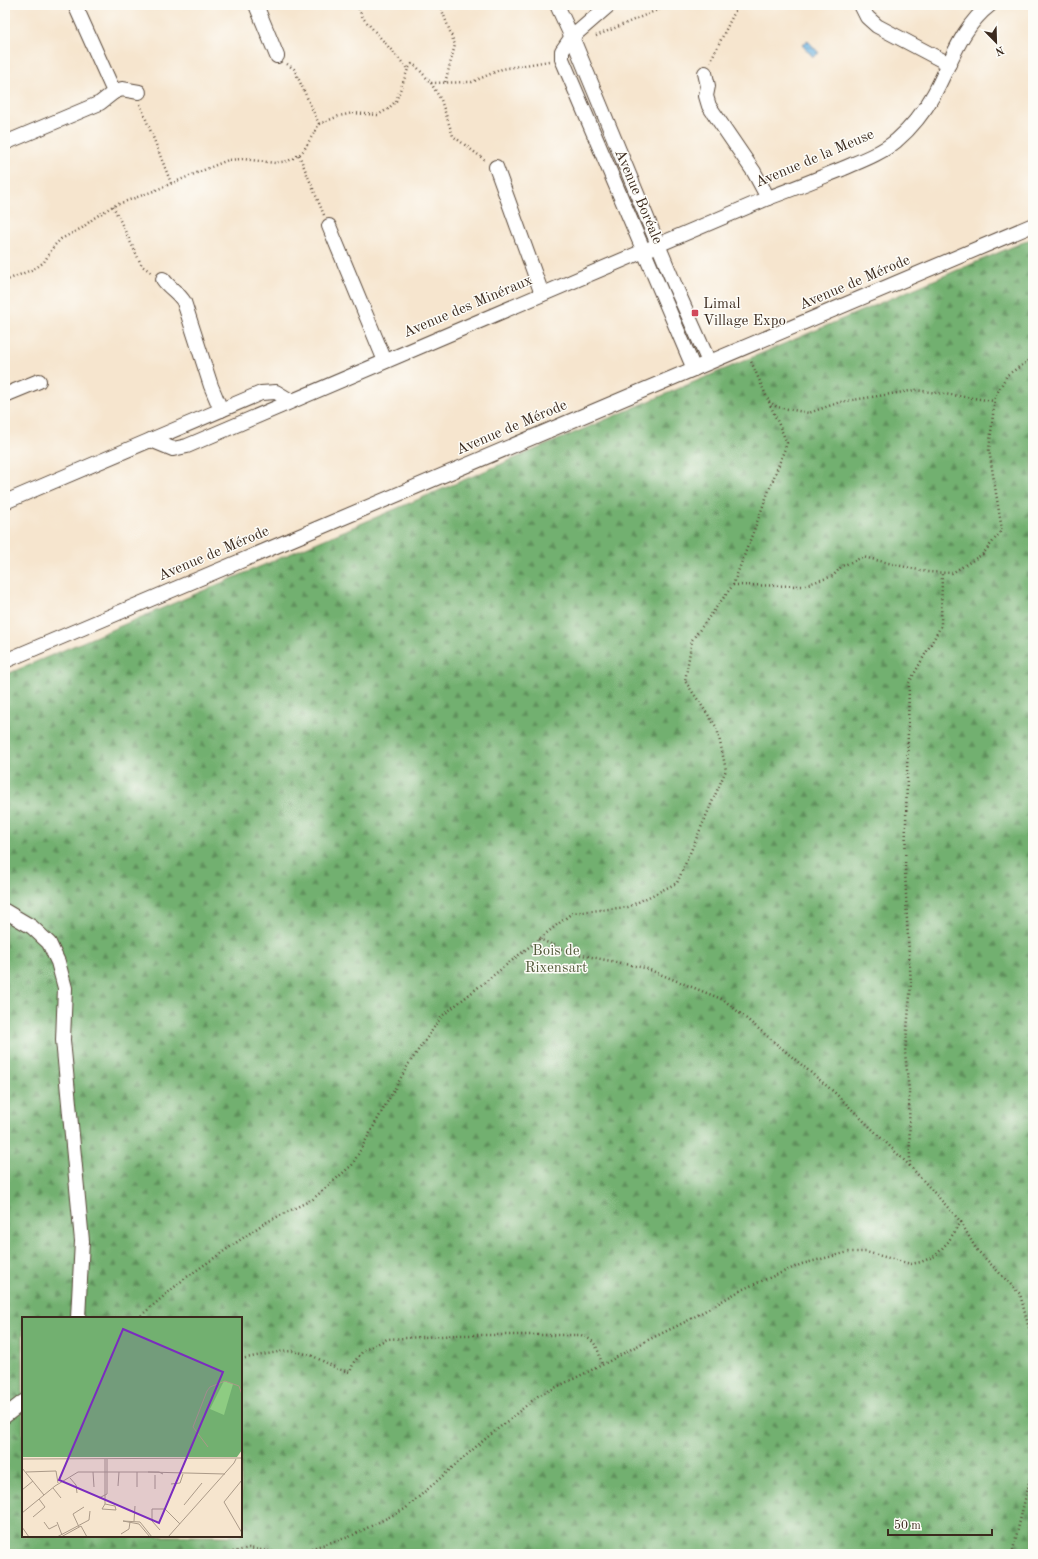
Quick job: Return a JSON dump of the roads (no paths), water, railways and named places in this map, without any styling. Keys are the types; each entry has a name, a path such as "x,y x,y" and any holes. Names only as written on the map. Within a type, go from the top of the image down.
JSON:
{"street":[{"path":"76,5 114,92"},
{"path":"256,5 277,56"},
{"name":"Avenue Boréale","path":"557,5 676,288 709,362"},
{"path":"573,41 609,5"},
{"path":"861,5 868,17 877,26 949,64"},
{"name":"Avenue de la Meuse","path":"659,246 768,198 876,154 894,142 919,117 934,95 955,50 967,29 981,12 990,5"},
{"name":"Avenue Boréale","path":"573,41 562,51 562,59 694,369"},
{"path":"705,73 708,86 708,106 754,172 768,198"},
{"path":"5,143 100,103 114,92 122,90 139,92"},
{"path":"496,167 542,294"},
{"name":"Avenue de Mérode","path":"5,661 1033,225"},
{"path":"329,226 385,361"},
{"name":"Avenue des Minéraux","path":"151,440 173,450 179,449 542,294 659,246"},
{"path":"163,279 169,287 181,296 184,302 211,386 222,410"},
{"path":"5,396 39,381"},
{"path":"5,502 261,393 276,392 291,401"},
{"path":"5,911 32,927 48,943 58,962 65,988 63,1048 82,1241 78,1317"},
{"path":"5,1416 22,1403"}],"water":[{"path":"807,40 819,53 813,57 802,45"}],"place":[{"name":"Limal Village Expo","path":"695,313"}],"park label":[{"name":"Bois de Rixensart","path":"556,960"}]}
